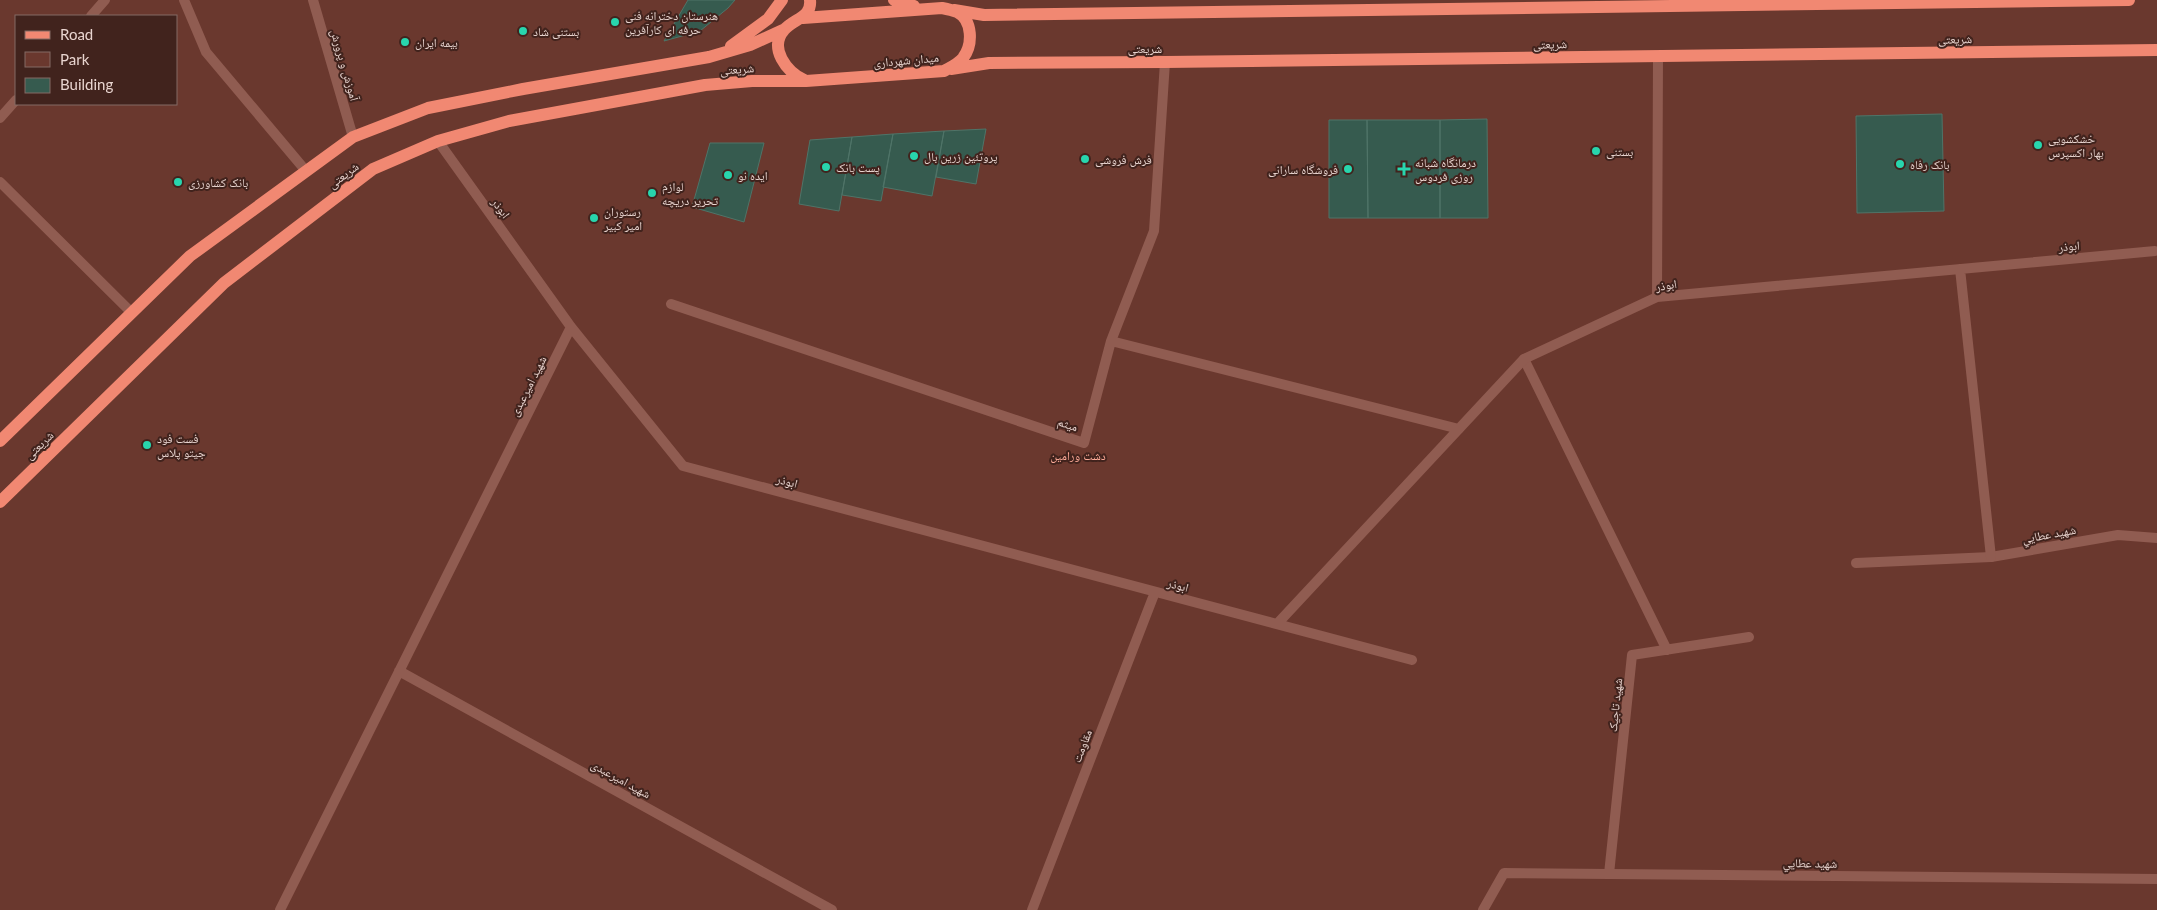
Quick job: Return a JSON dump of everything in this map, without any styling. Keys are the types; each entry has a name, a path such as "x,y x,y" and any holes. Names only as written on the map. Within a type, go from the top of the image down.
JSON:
{"main road":[{"path":"709,57 737,43 754,31 768,19 782,0"},
{"path":"806,81 795,76 783,63 779,45 793,24 810,7 810,0"},
{"path":"894,0 907,5 942,8 984,15 1567,3 2129,0"},
{"path":"793,24 942,8"},
{"name":"میدان شهرداری","path":"806,81 944,71 962,60 968,51 970,34 967,25 958,13 942,8"},
{"name":"شریعتی","path":"0,441 190,256 353,137 428,108 523,88 709,57 750,45 793,24"},
{"name":"شریعتی","path":"944,71 989,63 2157,50"},
{"name":"شریعتی","path":"0,502 224,283 373,169 438,141 509,121 705,85 752,81 806,81"}],"street":[{"path":"92,15 105,0"},
{"path":"184,0 206,52 306,172"},
{"name":"آموزش و پرورش","path":"313,0 353,137"},
{"path":"1657,297 1658,56"},
{"name":"میثم","path":"671,304 1084,443 1111,341 1154,231 1165,62"},
{"path":"0,118 15,101"},
{"name":"ابوذر","path":"438,141 571,327 683,466 1412,660"},
{"path":"0,182 132,313"},
{"name":"ابوذر","path":"1277,624 1524,359 1657,297 2155,251"},
{"path":"1960,269 1991,557"},
{"name":"شهید امیرعبدی","path":"280,910 571,327"},
{"path":"1111,341 1459,429"},
{"path":"1524,359 1667,650"},
{"name":"شهيد عطايي","path":"1856,563 1991,557 2118,536 2157,538"},
{"name":"مقاومت","path":"1032,910 1155,592"},
{"name":"شهید تاجیک","path":"1609,874 1632,655 1748,637"},
{"name":"شهید امیرعبدی","path":"399,671 832,910"},
{"name":"شهيد عطايي","path":"1482,910 1504,874 2157,880"}],"green space":[{"name":"دشت ورامین","path":"0,0 2157,0 2157,910 0,910"}],"building":[{"path":"688,0 735,0 700,31 664,41"},
{"name":"بانک رفاه","path":"1942,114 1944,211 1857,213 1856,116"},
{"path":"1487,119 1488,218 1440,218 1440,120"},
{"name":"فروشگاه سارانی","path":"1329,120 1367,120 1368,218 1329,218"},
{"name":"درمانگاه شبانه روزی فردوس","path":"1367,120 1440,120 1440,218 1368,218"},
{"path":"986,129 976,184 936,177 944,131"},
{"name":"پروتئین زرین بال","path":"944,131 932,196 883,187 893,134"},
{"path":"893,134 881,201 842,195 852,137"},
{"name":"پست بانک","path":"852,137 839,211 799,204 810,140"},
{"name":"ایده نو","path":"710,143 764,143 744,222 692,207"}],"place":[{"name":"هنرستان دخترانه فنی حرفه ای کارآفرین","path":"615,22"},
{"name":"بستنی شاد","path":"523,31"},
{"name":"بیمه ایران","path":"405,42"},
{"name":"خشکشویی بهار اکسپرس","path":"2038,145"},
{"name":"بستنی","path":"1596,151"},
{"name":"پروتئین زرین بال","path":"914,156"},
{"name":"فرش فروشی","path":"1085,159"},
{"name":"بانک رفاه","path":"1900,164"},
{"name":"پست بانک","path":"826,167"},
{"name":"فروشگاه سارانی","path":"1348,169"},
{"name":"درمانگاه شبانه روزی فردوس","path":"1404,169"},
{"name":"ایده نو","path":"728,175"},
{"name":"بانک کشاورزی","path":"178,182"},
{"name":"لوازم تحریر دریچه","path":"652,193"},
{"name":"رستوران امیر کبیر","path":"594,218"},
{"name":"فست فود جیتو پلاس","path":"147,445"}]}
